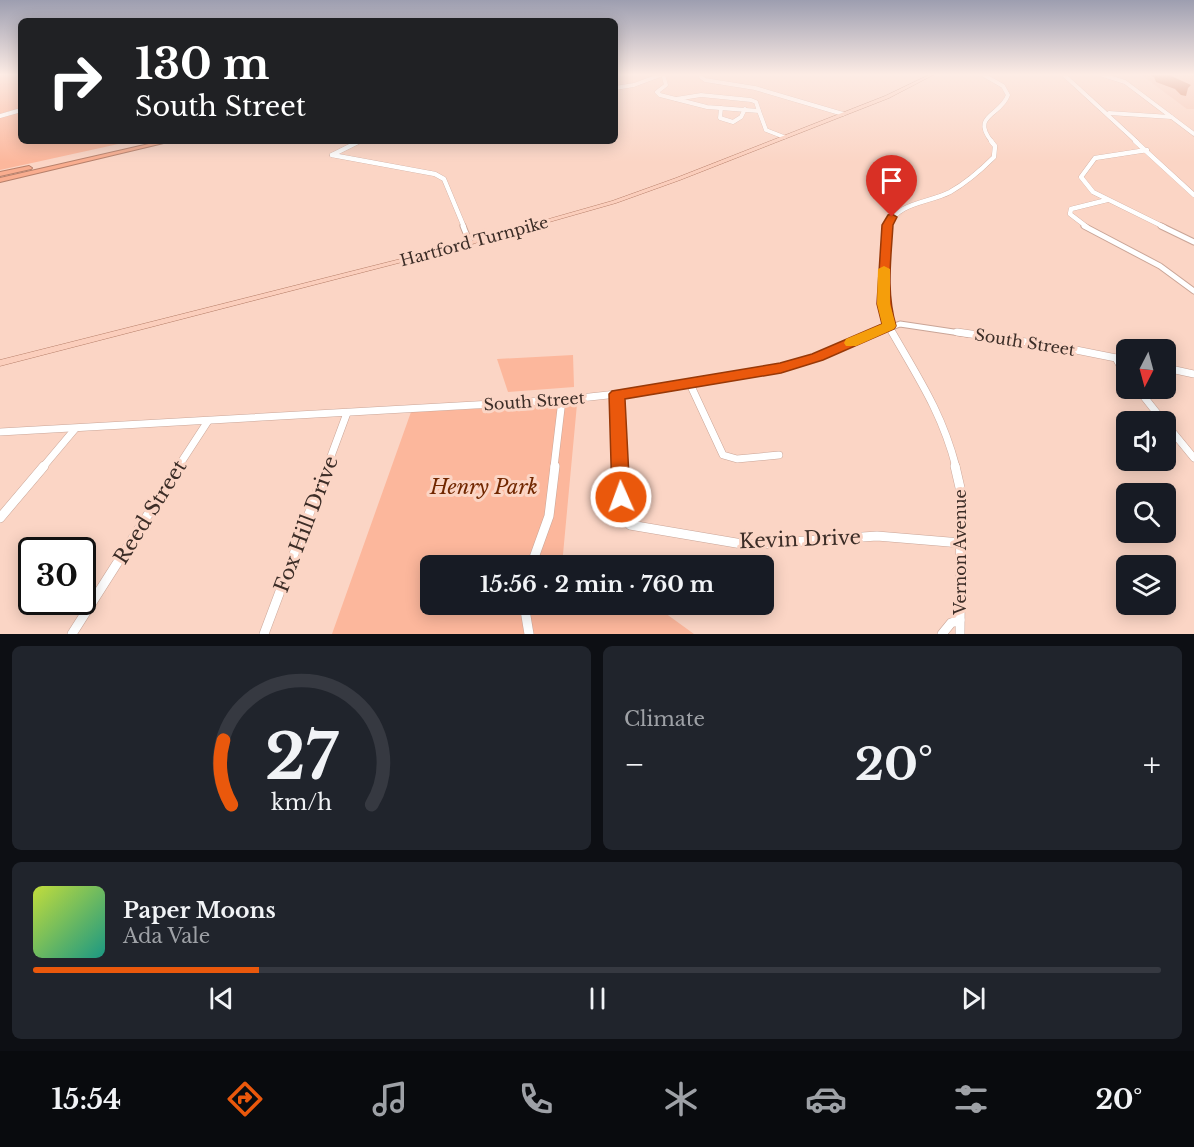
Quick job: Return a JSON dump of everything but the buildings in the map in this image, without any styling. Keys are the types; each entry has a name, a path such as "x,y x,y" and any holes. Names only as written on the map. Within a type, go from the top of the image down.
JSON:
{"highway":[{"path":"0,174 134,144"},
{"path":"0,180 156,144"}],"main road":[{"name":"Hartford Turnpike","path":"0,363 470,243 614,202 870,104"}],"street":[{"path":"699,104 759,111"},
{"path":"757,104 766,129 784,137"},
{"path":"808,104 843,114"},
{"name":"Vernon Avenue","path":"960,634 961,492 951,450 925,386 890,326 883,304 883,283 888,225 892,217 907,206 954,188 984,168 994,157 995,146 983,126 988,116 1004,104"},
{"path":"1097,104 1194,195"},
{"path":"1154,104 1194,134"},
{"path":"721,108 720,118 733,122 741,117 745,109"},
{"path":"0,116 18,111"},
{"path":"1108,113 1172,117"},
{"path":"354,144 332,155 435,174 444,179 470,243"},
{"path":"1147,150 1102,156 1088,165 1082,177 1083,181 1093,192 1194,242"},
{"path":"1108,200 1078,206 1071,209 1070,214 1079,223 1160,266 1194,291"},
{"name":"South Street","path":"0,432 562,400 617,394 758,373 802,363 890,326 900,324 1061,347 1116,358"},
{"path":"1176,370 1194,374"},
{"path":"690,384 723,455 737,459 780,455"},
{"name":"Kevin Drive","path":"617,394 622,515 630,525 748,545 877,536 961,543"},
{"path":"1146,399 1156,411"},
{"path":"535,555 549,516 562,400"},
{"name":"Fox Hill Drive","path":"264,634 347,413"},
{"name":"Reed Street","path":"72,634 208,421"},
{"path":"0,518 75,429"},
{"path":"1176,436 1194,458"},
{"path":"526,615 529,634"},
{"path":"942,634 951,623 960,620"}],"shaded area":[{"path":"1180,104 1194,104 1194,109 1187,109"}],"green space":[{"path":"0,104 18,104 18,109 0,114"},
{"path":"18,113 18,144 118,144 0,170 0,117"},
{"path":"573,355 574,387 508,392 497,359"},
{"name":"Henry Park","path":"577,404 563,555 420,555 420,615 668,615 694,634 332,634 411,412"}],"slow traffic":[{"path":"851,343 890,326 885,318 883,304 884,269"}],"route":[{"path":"621,497 617,394 758,373 802,363 890,326 885,318 883,283 888,225 892,217"}]}
